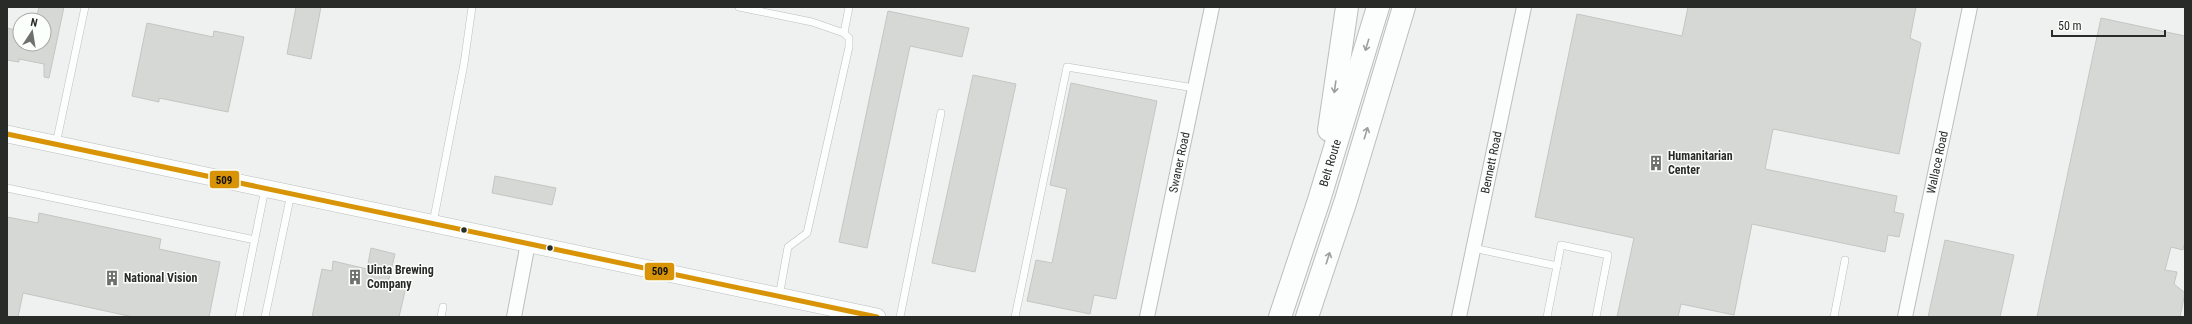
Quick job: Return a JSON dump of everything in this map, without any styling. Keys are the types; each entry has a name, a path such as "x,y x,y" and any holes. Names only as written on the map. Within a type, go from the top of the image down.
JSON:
{"highway":[{"path":"1319,200 1347,7"},
{"name":"Belt Route","path":"1280,317 1319,200 1378,7"},
{"path":"1307,317 1346,200 1404,7"}],"street":[{"name":"Swaner Road","path":"1146,317 1212,7"},
{"name":"Bennett Road","path":"1459,317 1524,7"},
{"name":"Wallace Road","path":"1905,317 1970,7"},
{"path":"7,134 432,225 528,243 875,317"},
{"path":"514,317 528,243"}],"lane":[{"path":"56,144 85,7"},
{"path":"432,225 464,64 472,7"},
{"path":"739,7 812,22 844,33 849,38 849,47 807,233 788,246 779,297"},
{"path":"844,33 849,7"},
{"path":"1015,317 1067,67 1194,88"},
{"path":"900,317 941,113"},
{"path":"7,188 255,240"},
{"path":"239,317 265,189"},
{"path":"265,317 291,194"},
{"path":"1547,317 1560,245 1608,255 1596,317"},
{"path":"1473,248 1557,266"},
{"path":"1834,317 1845,260"},
{"path":"441,317 443,306"}],"building":[{"path":"39,7 64,7 49,78 44,77 44,64 19,59 19,62 7,60 7,28 12,29 12,52 52,52 52,12 38,12"},
{"path":"296,7 321,7 311,59 287,54"},
{"name":"Humanitarian Center","path":"1688,7 1916,7 1910,38 1921,43 1899,154 1773,129 1765,169 1897,196 1894,212 1904,214 1899,237 1888,235 1885,252 1752,224 1734,315 1681,304 1678,317 1617,317 1634,238 1535,217 1577,14 1682,36"},
{"path":"888,11 969,28 962,57 910,46 867,248 839,242"},
{"path":"2101,18 2185,36 2185,241 2183,250 2171,247 2165,270 2177,272 2174,284 2185,293 2180,317 2037,317"},
{"path":"147,23 213,37 214,31 244,37 228,112 159,98 159,102 132,96"},
{"path":"973,75 1016,84 975,272 932,263"},
{"path":"1071,83 1157,101 1116,299 1094,295 1090,314 1027,301 1036,260 1052,263 1067,189 1050,185"},
{"path":"495,176 556,188 552,205 492,193"},
{"name":"National Vision","path":"39,213 161,239 159,249 220,262 209,317 133,317 23,293 18,317 7,317 7,217 38,223"},
{"path":"1945,240 2014,255 2000,317 1928,317"},
{"name":"Uinta Brewing Company","path":"371,248 395,254 388,283 406,287 399,317 312,317 322,269 332,271 333,261 367,269"}],"transit line":[{"name":"509","path":"7,134 877,317"}],"place":[{"name":"Humanitarian Center","path":"1656,163"},
{"name":"Uinta Brewing Company","path":"355,277"},
{"name":"National Vision","path":"112,278"}]}
